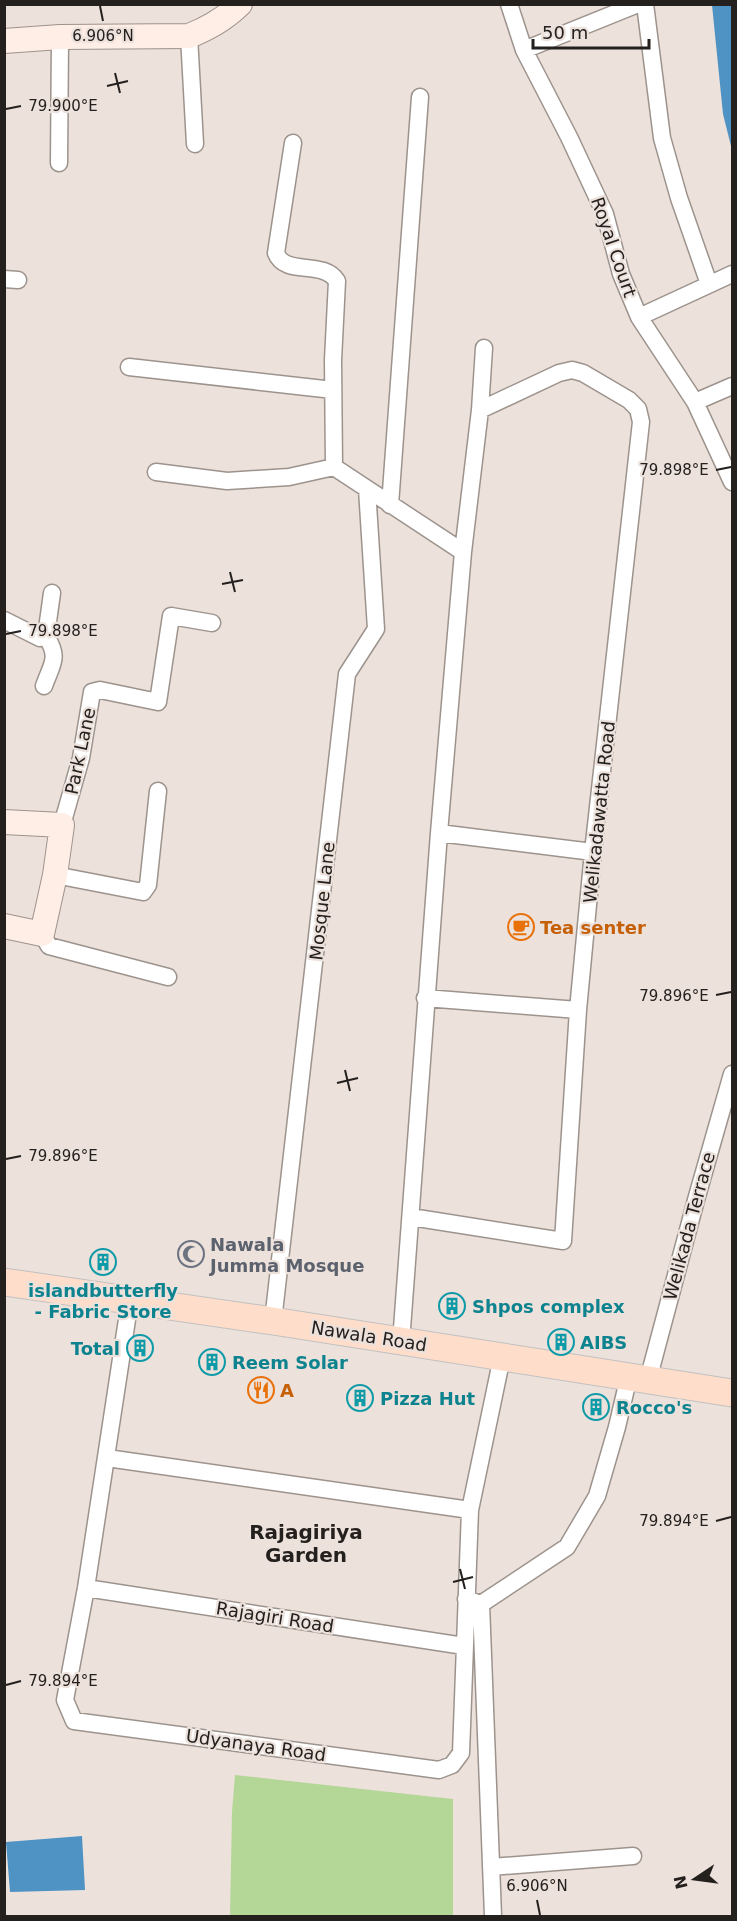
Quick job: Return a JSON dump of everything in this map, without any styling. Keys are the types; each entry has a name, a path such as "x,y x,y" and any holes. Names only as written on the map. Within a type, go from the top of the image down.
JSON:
{"main road":[{"name":"Nawala Road","path":"4,1282 273,1321 725,1392"}],"street":[{"path":"4,41 60,37 189,36 209,29 240,4"},
{"name":"Royal Court","path":"509,4 524,50 569,137 604,214 621,274 639,317 695,402 732,482"},
{"path":"524,50 638,4"},
{"path":"645,4 662,138 679,198 709,284"},
{"path":"189,36 195,144"},
{"path":"59,163 60,37"},
{"path":"390,505 420,97"},
{"path":"292,143 276,253 279,260 285,264 325,270 333,274 337,281 333,390 334,466"},
{"path":"639,317 732,274"},
{"path":"400,1342 411,1217 425,998 463,552 480,410 484,348"},
{"path":"129,367 333,390"},
{"name":"Welikadawatta Road","path":"411,1217 563,1241 578,1010 593,852 641,422 638,409 629,400 583,373 572,370 559,373 480,410"},
{"path":"695,402 732,386"},
{"path":"156,472 226,481 289,477 334,466 463,552"},
{"name":"Mosque Lane","path":"273,1321 347,674 376,629 367,489"},
{"path":"44,686 55,657 54,648 46,636 52,592"},
{"name":"Park Lane","path":"42,934 55,875 62,825 81,758 92,692 100,690 158,702 171,616 212,623"},
{"path":"4,620 40,638 46,636"},
{"path":"55,875 143,892 148,885 158,792"},
{"path":"4,822 62,825"},
{"path":"439,833 593,852"},
{"path":"4,926 42,934 49,946 168,977"},
{"path":"425,998 578,1010"},
{"name":"Welikada Terrace","path":"474,1601 567,1547 597,1496 617,1427 638,1378 696,1200 732,1074"},
{"name":"Udyanaya Road","path":"130,1300 86,1588 65,1700 74,1721 439,1770 452,1765 461,1753 464,1646 474,1601 470,1510 502,1357"},
{"path":"107,1458 470,1510"},
{"name":"Rajagiri Road","path":"86,1588 464,1646"},
{"path":"474,1601 493,1917"},
{"path":"491,1867 633,1856"}],"green space":[{"path":"235,1775 453,1799 453,1916 230,1916"}],"water":[{"path":"712,5 732,5 732,150 723,114"},
{"path":"82,1836 85,1890 10,1892 6,1842"}],"place":[{"name":"Tea senter","path":"521,927"},
{"name":"Nawala Jumma Mosque","path":"191,1254"},
{"name":"islandbutterfly - Fabric Store","path":"103,1262"},
{"name":"Shpos complex","path":"452,1306"},
{"name":"AIBS","path":"561,1342"},
{"name":"Total","path":"140,1348"},
{"name":"Reem Solar","path":"212,1362"},
{"name":"A","path":"261,1390"},
{"name":"Pizza Hut","path":"360,1398"},
{"name":"Rocco's","path":"596,1407"}],"district":[{"name":"Rajagiriya Garden","path":"306,1544"}]}
